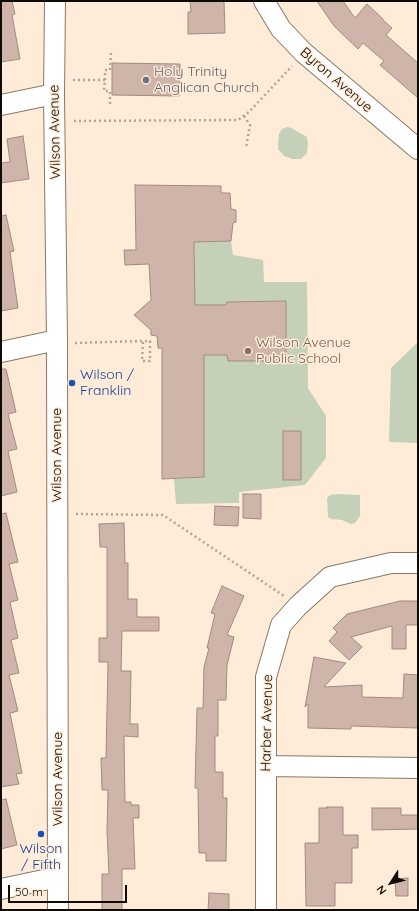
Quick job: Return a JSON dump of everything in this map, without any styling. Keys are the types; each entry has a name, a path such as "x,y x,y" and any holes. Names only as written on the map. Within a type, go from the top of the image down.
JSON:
{"street":[{"name":"Wilson Avenue","path":"55,1 54,94 66,341 58,910"},
{"name":"Byron Avenue","path":"264,1 281,30 304,53 418,149"},
{"path":"1,105 54,94"},
{"path":"1,352 66,341"},
{"name":"Harber Avenue","path":"266,910 266,677 281,625 298,606 330,577 391,563 418,563"},
{"path":"266,766 418,768"},
{"path":"1,889 58,877"}],"path":[{"path":"110,107 110,91 104,91 105,70 110,70 111,53"},
{"path":"74,121 238,120 244,116 304,53"},
{"path":"73,80 105,80"},
{"path":"244,116 250,125 246,148"},
{"path":"66,341 142,341 150,341 150,361 142,361 142,341"},
{"path":"76,514 163,515 288,598"}],"green space":[{"path":"287,127 307,137 307,153 301,159 292,159 284,156 278,149 279,134 282,129"},
{"path":"231,241 233,255 263,260 264,282 307,282 308,388 326,416 326,458 305,485 239,492 239,503 176,504 174,479 204,477 204,355 227,355 228,361 286,360 286,301 227,302 226,305 195,305 194,242"},
{"path":"418,342 418,443 389,442 391,368"},
{"path":"330,495 360,495 360,516 355,523 351,524 342,520 331,519 328,517 327,498"}],"building":[{"path":"1,1 12,1 15,14 12,15 20,59 1,62"},
{"path":"190,1 224,1 225,33 188,34 188,12 191,12"},
{"path":"317,1 343,1 355,18 367,4 383,19 392,28 386,35 418,63 418,98 380,65 384,61 363,43 358,49 334,26"},
{"name":"Holy Trinity Anglican Church","path":"112,63 180,64 179,96 112,95"},
{"path":"23,136 29,179 1,183 1,163 10,162 7,139"},
{"path":"135,185 221,186 221,193 230,193 231,209 236,210 236,222 233,223 231,241 194,242 195,305 226,305 227,302 286,301 286,361 228,361 227,355 204,355 204,477 162,479 162,348 158,348 157,336 151,335 151,330 134,315 151,300 149,264 125,265 124,250 136,250"},
{"path":"6,215 14,251 10,252 18,308 1,311 1,216"},
{"path":"1,369 6,369 16,412 8,414 17,449 8,451 17,492 1,496"},
{"path":"283,431 301,431 301,480 283,480"},
{"path":"243,494 261,494 261,519 243,518"},
{"path":"215,506 239,507 238,526 214,525"},
{"path":"6,513 18,562 9,564 18,600 10,602 18,638 11,640 19,673 9,675 18,711 10,713 22,773 16,774 19,784 1,787 1,514"},
{"path":"124,523 125,563 128,563 128,599 137,599 137,617 159,617 159,631 122,631 121,671 131,671 130,724 138,724 138,737 124,736 125,802 131,802 131,805 139,805 139,818 133,818 135,869 122,869 122,910 102,910 102,874 109,874 107,831 108,790 102,790 101,758 106,758 108,662 99,662 99,638 107,638 107,547 100,547 99,524"},
{"path":"222,586 244,596 227,635 234,637 227,665 226,700 218,700 218,736 215,736 215,772 223,772 223,798 227,798 226,861 206,861 206,853 199,853 198,788 195,788 197,708 203,708 204,667 215,614 211,613"},
{"path":"400,601 418,601 418,625 406,625 406,649 392,649 392,626 351,637 362,647 349,660 329,641 337,632 333,628 347,614"},
{"path":"314,657 346,663 324,687 362,685 362,697 403,698 404,674 418,675 418,728 351,726 351,729 308,728 308,704 305,707"},
{"path":"6,799 17,845 1,849 1,800"},
{"path":"343,807 343,835 358,835 358,848 352,848 352,883 335,883 335,906 306,906 305,843 319,843 319,808"},
{"path":"372,808 401,808 401,815 418,815 418,829 372,830"},
{"path":"408,878 408,896 396,896 395,879"},
{"path":"209,893 229,894 229,910 208,910"}],"place":[{"name":"Holy Trinity Anglican Church","path":"146,80"},
{"name":"Wilson Avenue Public School","path":"248,351"},
{"name":"Wilson / Franklin","path":"72,383"},
{"name":"Wilson / Fifth","path":"41,834"}]}
